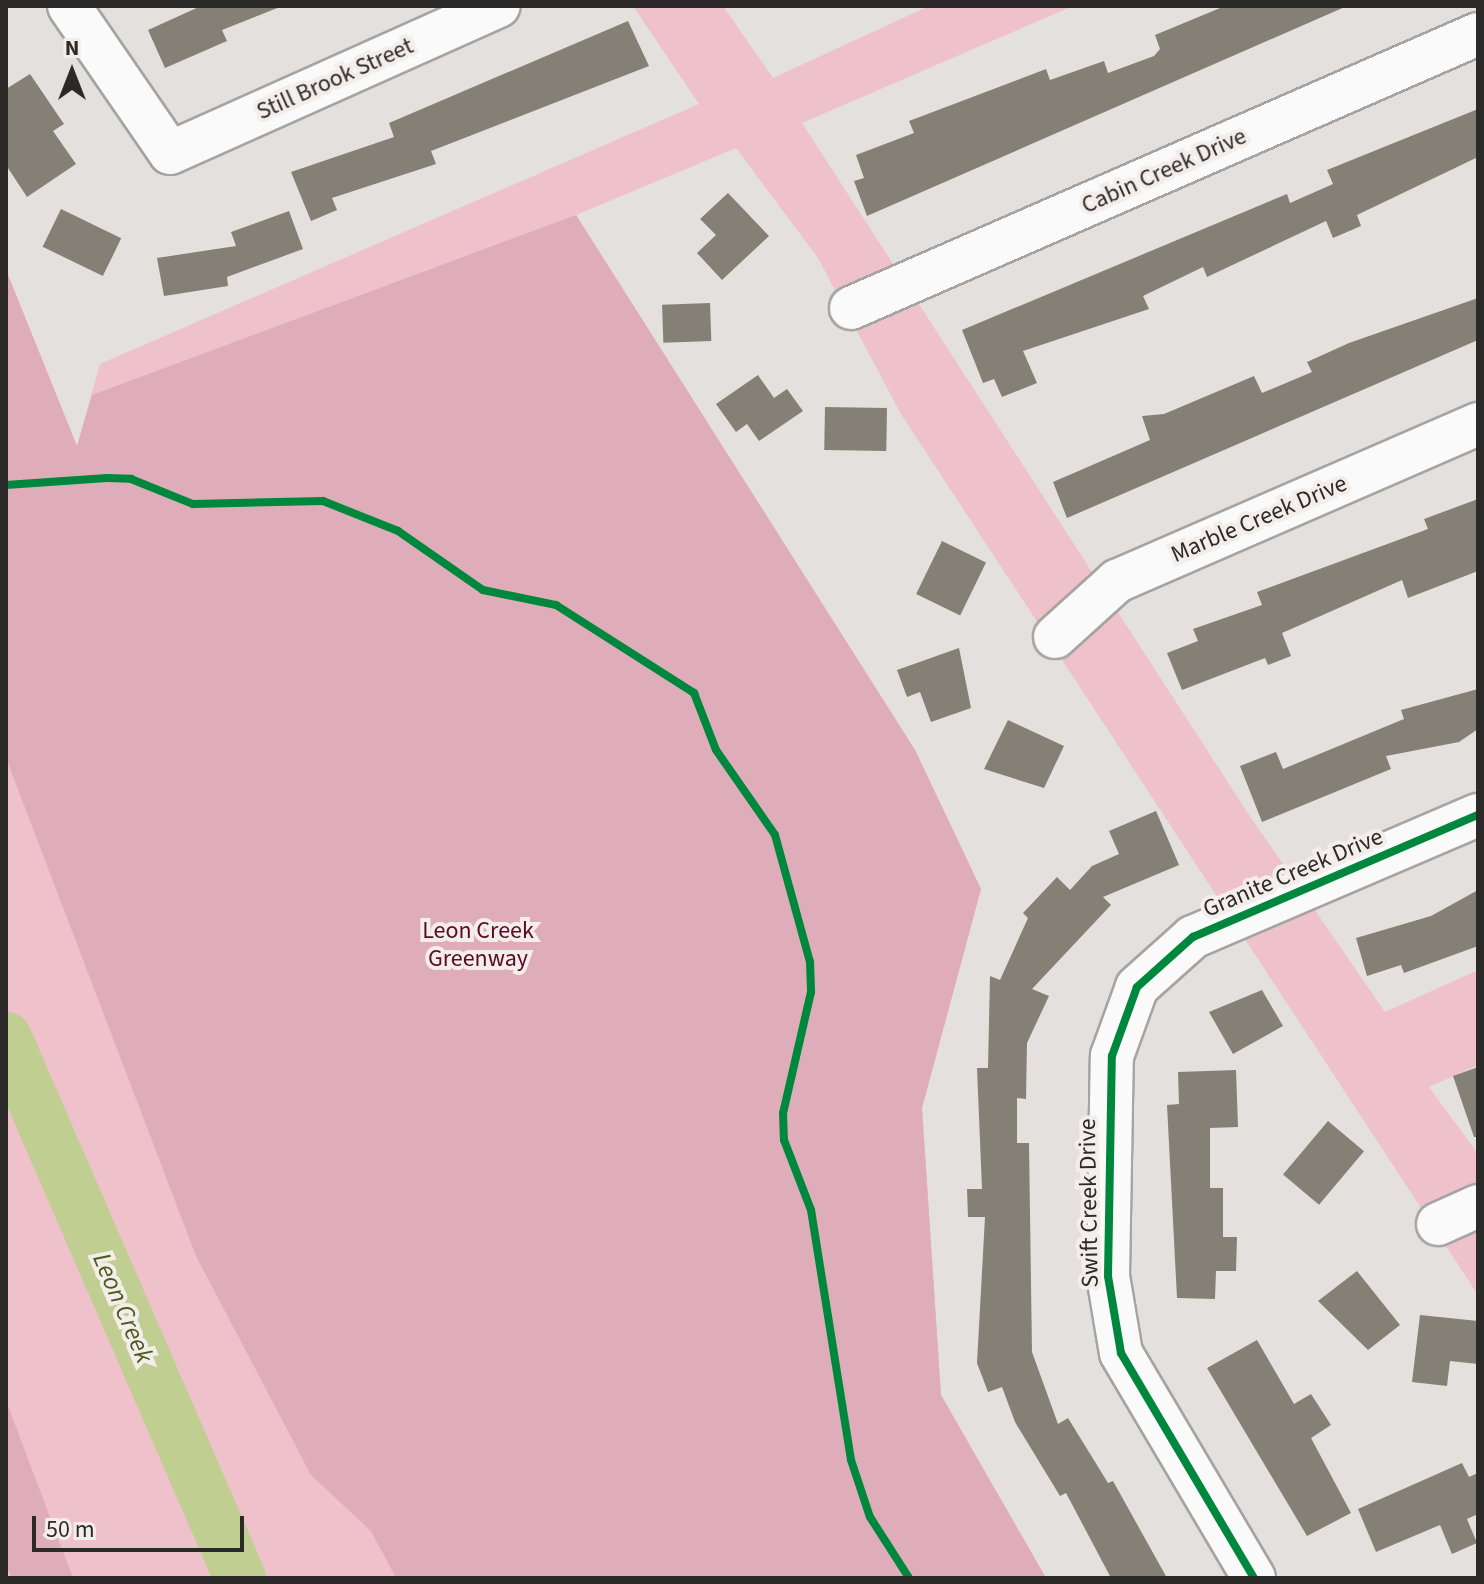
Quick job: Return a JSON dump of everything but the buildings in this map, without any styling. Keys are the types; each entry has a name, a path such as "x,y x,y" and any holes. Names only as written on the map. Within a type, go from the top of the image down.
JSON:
{"street":[{"name":"Still Brook Street","path":"69,6 170,153 499,6"},
{"name":"Cabin Creek Drive","path":"851,308 1478,34"},
{"name":"Marble Creek Drive","path":"1055,637 1117,581 1478,424"},
{"name":"Granite Creek Drive","path":"1137,987 1193,937 1478,815"},
{"name":"Swift Creek Drive","path":"1137,987 1111,1070 1111,1314 1140,1389 1254,1578"},
{"path":"1438,1224 1478,1206"}],"green space":[{"name":"Leon Creek Greenway","path":"633,6 723,6 773,78 929,6 1073,6 802,123 1247,812 1385,1012 1478,970 1478,1065 1429,1087 1478,1154 1478,1295 901,414 818,258 736,148 576,215 915,750 981,889 922,1108 941,1395 1046,1578 6,1578 6,270 77,446 100,364 699,104"},
{"name":"Leon Creek Greenway","path":"576,215 915,750 981,889 922,1108 941,1395 1046,1578 396,1578 371,1531 311,1475 196,1256 6,758 6,270 77,446 92,395"},
{"path":"6,1400 73,1578 12,1578 6,1566"}],"waterway":[{"name":"Leon Creek","path":"6,1038 240,1578"}],"cycle path":[{"path":"6,485 131,479 193,504 323,501 398,531 483,590 556,605 694,693 716,750 775,835 810,962 811,992 783,1113 784,1140 811,1210 851,1460 870,1517 909,1578"},
{"path":"1254,1578 1121,1353 1108,1276 1112,1056 1137,987 1193,937 1478,815"}]}
